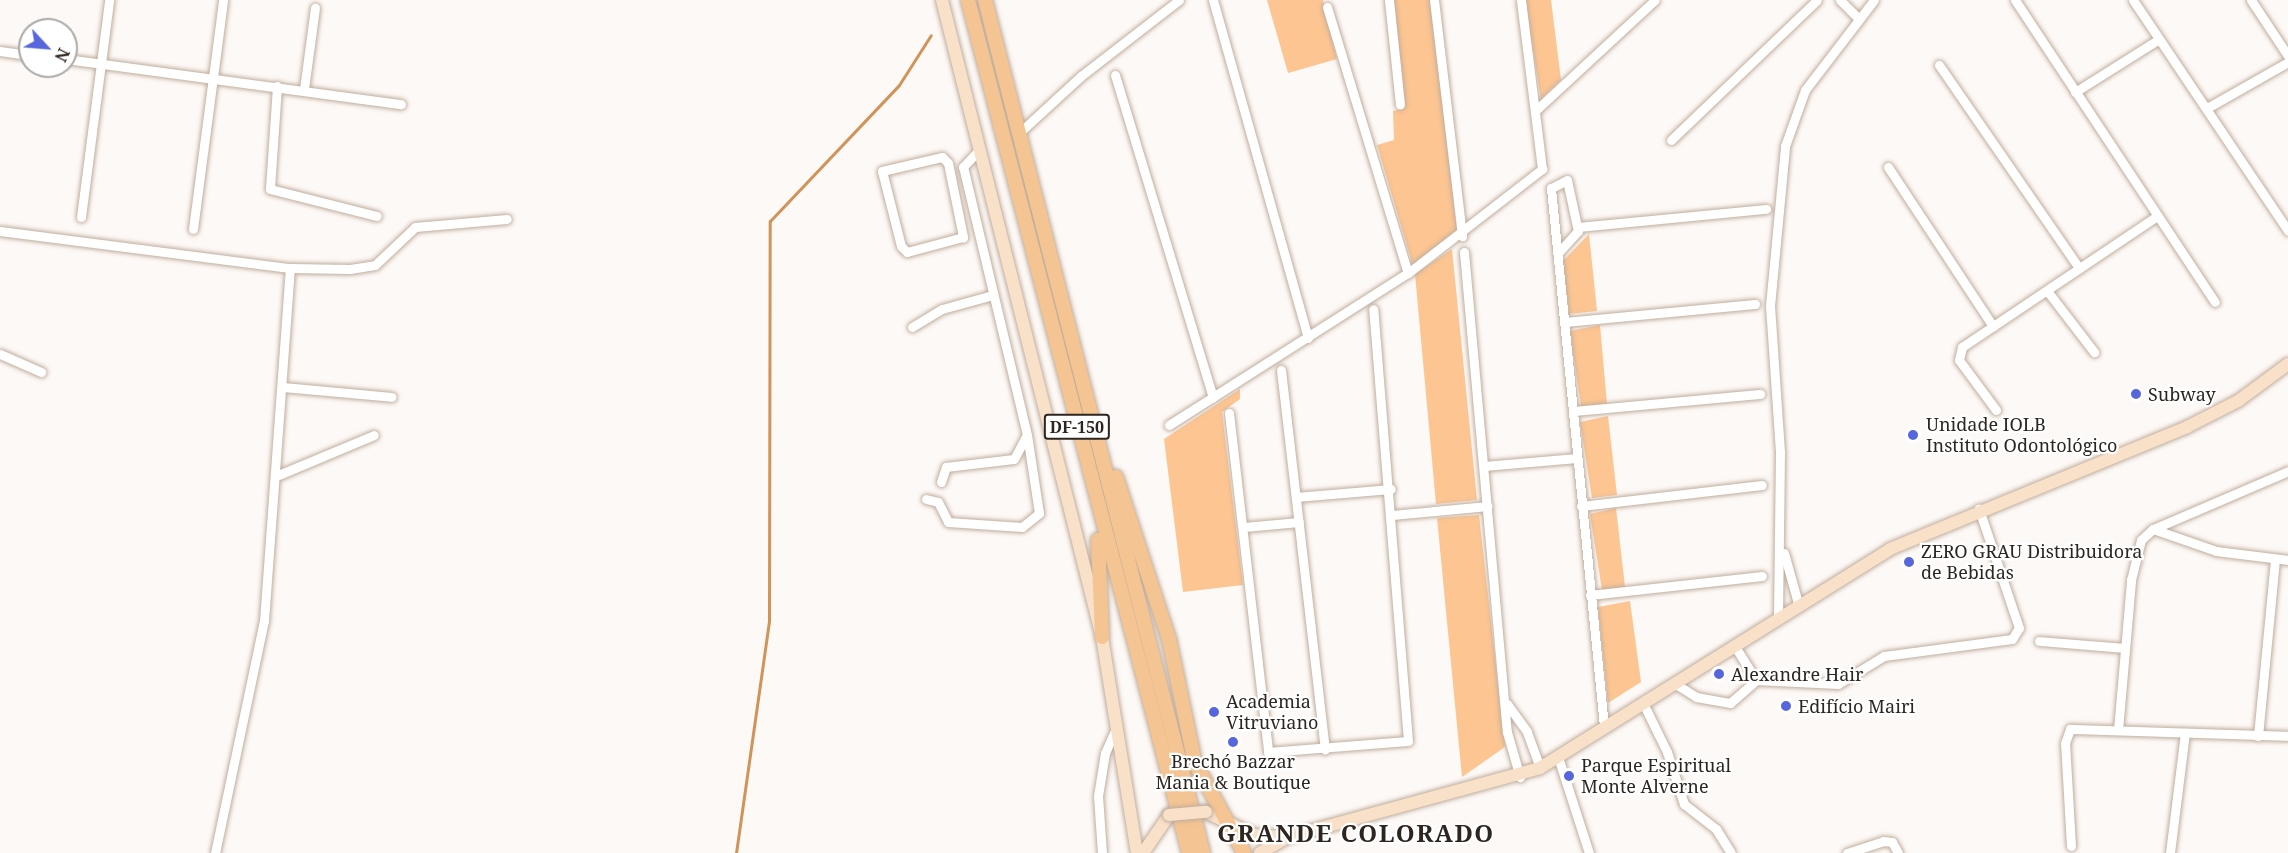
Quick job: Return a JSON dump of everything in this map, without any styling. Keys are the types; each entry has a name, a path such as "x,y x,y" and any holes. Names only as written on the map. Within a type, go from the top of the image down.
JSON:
{"main road":[{"name":"DF-150","path":"968,0 1097,517 1189,853"},
{"name":"DF-150","path":"985,0 1203,853"},
{"path":"1084,384 1169,639 1195,763 1244,853"},
{"path":"1097,517 1102,637"}],"street":[{"path":"81,217 109,0"},
{"path":"194,229 223,0"},
{"path":"942,0 1102,637 1137,853"},
{"path":"1019,133 1081,76 1179,0"},
{"path":"1213,0 1308,338"},
{"path":"1389,0 1400,104"},
{"path":"1434,0 1462,236"},
{"path":"1169,425 1308,338 1462,236 1542,169 1521,0"},
{"path":"1535,111 1655,0"},
{"path":"1671,140 1817,0"},
{"path":"1840,0 1859,19"},
{"path":"1778,616 1782,545 1770,306 1785,146 1805,90 1874,0"},
{"path":"2015,0 2215,302"},
{"path":"2133,0 2288,231"},
{"path":"2251,0 2288,56"},
{"path":"1327,7 1408,273"},
{"path":"304,89 315,8"},
{"path":"2075,92 2159,39"},
{"path":"0,51 18,53"},
{"path":"78,60 304,89 401,104"},
{"path":"2207,108 2288,62"},
{"path":"1938,65 2079,268"},
{"path":"1115,75 1214,397"},
{"path":"277,86 270,189 377,216"},
{"path":"926,499 938,502 948,522 1030,524 1039,504 1027,435 969,191 964,159 980,149"},
{"path":"944,158 956,195 963,237 907,252 901,246 882,171 944,158"},
{"path":"1888,167 1993,326"},
{"path":"1558,253 1578,227 1571,183 1554,183 1558,253 1604,727"},
{"path":"956,195 969,191"},
{"path":"1578,227 1766,209"},
{"path":"1996,410 1958,353 1993,326 2048,292 2079,268 2157,216"},
{"path":"0,231 290,268 375,265 415,227 507,219"},
{"path":"1464,252 1507,705 1507,732 1520,777"},
{"path":"215,853 264,621 290,268"},
{"path":"2048,292 2094,352"},
{"path":"912,327 942,309 993,295"},
{"path":"1564,322 1755,304"},
{"path":"1229,413 1244,527 1265,746 1274,754 1401,744 1410,734 1391,489 1373,309"},
{"path":"0,354 41,372"},
{"path":"1260,853 1288,837 1520,777 1540,768 1798,603 1890,549 1979,508 2187,428 2238,401 2288,364"},
{"path":"1281,370 1325,749"},
{"path":"283,387 392,397"},
{"path":"1573,411 1760,394"},
{"path":"276,476 336,455 374,435"},
{"path":"941,482 946,467 1014,459 1027,435"},
{"path":"1484,466 1577,458"},
{"path":"2118,730 2134,559 2141,540 2153,529 2288,471"},
{"path":"1581,506 1762,485"},
{"path":"1296,497 1391,489"},
{"path":"1392,515 1488,506"},
{"path":"1674,683 1696,697 1724,703 1756,680 1838,684 1884,656 2018,635 1979,508"},
{"path":"1244,527 1299,522"},
{"path":"2153,529 2185,543 2288,560"},
{"path":"1782,545 1798,603"},
{"path":"2258,736 2275,559"},
{"path":"1590,595 1762,576"},
{"path":"2039,641 2124,648"},
{"path":"1734,645 1756,680"},
{"path":"1643,703 1667,752 1684,804 1716,829 1731,853"},
{"path":"1507,705 1527,732 1540,768"},
{"path":"1102,853 1098,796 1105,753 1118,726"},
{"path":"2071,846 2067,734 2078,728 2288,736"},
{"path":"2170,853 2184,733"},
{"path":"1558,757 1589,853"},
{"path":"1143,853 1169,815 1206,813 1254,835 1288,837"},
{"path":"1847,853 1882,841 1892,842 1898,853"}],"shaded area":[{"path":"1267,0 1323,0 1337,59 1288,73"},
{"path":"1393,0 1431,0 1457,232 1413,266 1377,145 1394,140 1393,111 1404,108"},
{"path":"1525,0 1551,0 1561,80 1541,99"},
{"path":"1589,234 1597,311 1569,314 1563,261"},
{"path":"1452,249 1477,500 1436,504 1415,274"},
{"path":"1600,325 1607,404 1581,406 1570,331"},
{"path":"1240,389 1240,399 1222,412 1243,585 1183,592 1164,439"},
{"path":"1608,416 1617,495 1592,498 1580,422"},
{"path":"1616,508 1625,587 1602,590 1590,514"},
{"path":"1479,515 1505,747 1462,777 1437,518"},
{"path":"1630,601 1641,682 1608,703 1598,607"}],"waterway":[{"path":"736,853 769,621 770,221 899,85 931,35"}],"place":[{"name":"Subway","path":"2136,394"},
{"name":"Unidade IOLB Instituto Odontológico","path":"1913,435"},
{"name":"ZERO GRAU Distribuidora de Bebidas","path":"1909,562"},
{"name":"Alexandre Hair","path":"1719,674"},
{"name":"Edifício Mairi","path":"1786,706"},
{"name":"Academia Vitruviano","path":"1214,712"},
{"name":"Brechó Bazzar Mania & Boutique","path":"1233,742"},
{"name":"Parque Espiritual Monte Alverne","path":"1569,776"}],"district":[{"name":"GRANDE COLORADO","path":"1356,833"}]}
